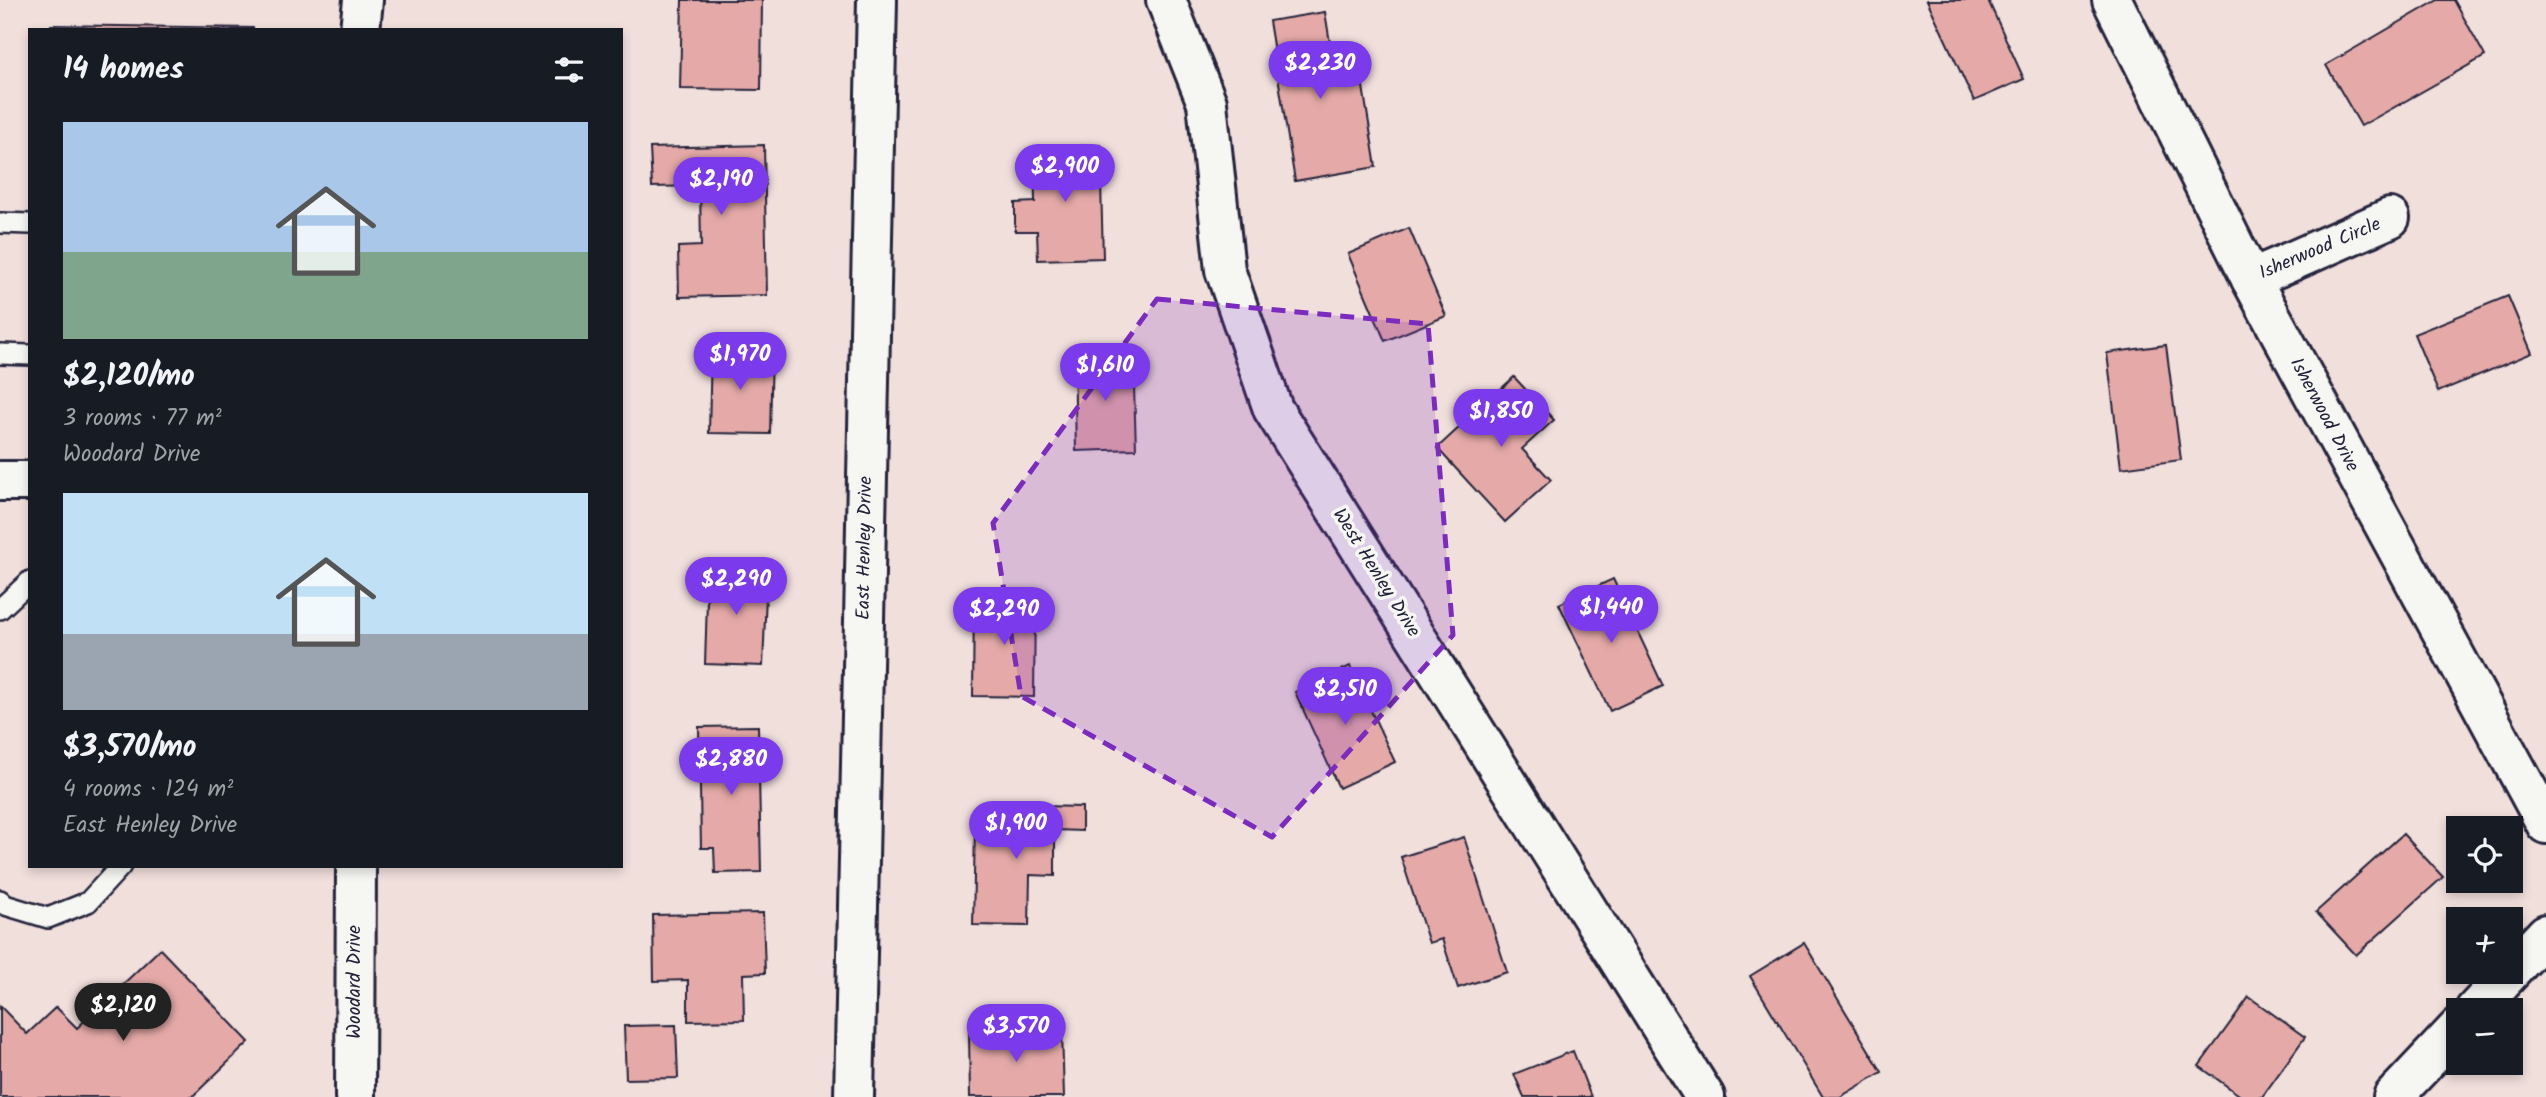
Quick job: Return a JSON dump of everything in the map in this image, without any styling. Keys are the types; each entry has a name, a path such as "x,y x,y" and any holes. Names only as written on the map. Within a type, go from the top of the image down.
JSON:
{"street":[{"path":"360,28 363,0"},
{"name":"East Henley Drive","path":"854,1097 877,0"},
{"name":"West Henley Drive","path":"1166,0 1206,103 1225,270 1273,409 1705,1097"},
{"name":"Isherwood Drive","path":"2112,0 2250,279 2546,824"},
{"name":"Isherwood Circle","path":"2250,279 2390,219"},
{"path":"0,481 28,481"},
{"name":"Woodard Drive","path":"355,1097 356,868"},
{"path":"2486,998 2546,934"},
{"path":"2393,1097 2446,1041"}],"lane":[{"path":"0,223 28,224"},
{"path":"0,354 28,355"},
{"path":"0,609 28,583"},
{"path":"0,900 5,905 48,918 88,902 119,868"}],"highlighted area":[{"path":"1157,299 1428,324 1453,635 1272,837 1021,696 993,523"}],"building":[{"path":"682,0 762,0 761,90 680,89"},
{"path":"1927,0 1988,0 2024,79 1974,101"},
{"path":"2438,0 2454,0 2485,56 2361,126 2326,65"},
{"path":"1325,12 1334,67 1359,62 1376,167 1295,181 1269,21"},
{"path":"51,25 253,28 51,28"},
{"path":"764,145 767,295 679,297 678,247 701,246 700,186 652,187 650,148"},
{"path":"1100,145 1103,258 1038,260 1037,231 1015,231 1015,203 1035,202 1034,148"},
{"path":"1409,228 1446,316 1385,341 1348,254"},
{"path":"2508,296 2532,353 2438,392 2414,334"},
{"path":"2166,345 2181,460 2121,468 2107,353"},
{"path":"711,349 772,350 770,434 709,433"},
{"path":"1133,355 1136,449 1076,451 1074,356"},
{"path":"1514,377 1554,420 1522,449 1551,480 1505,522 1437,448"},
{"path":"708,568 767,570 763,666 705,664"},
{"path":"1613,579 1663,686 1610,711 1559,604"},
{"path":"974,597 1035,598 1034,697 973,696"},
{"path":"1350,666 1395,762 1339,788 1295,692"},
{"path":"758,726 761,872 715,873 714,848 701,848 699,727"},
{"path":"1003,805 1082,807 1082,831 1055,830 1055,876 1030,875 1029,926 973,925 975,828 1003,828"},
{"path":"2403,834 2443,877 2356,955 2316,912"},
{"path":"1464,837 1507,972 1458,988 1442,939 1429,943 1401,857"},
{"path":"763,913 765,973 743,974 744,1020 688,1021 688,980 654,981 653,915"},
{"path":"1804,943 1882,1072 1840,1097 1823,1097 1750,976"},
{"path":"160,949 249,1042 192,1097 0,1097 0,1006 27,1034 56,1007 77,1028"},
{"path":"2249,997 2305,1037 2262,1097 2242,1097 2199,1066"},
{"path":"676,1025 678,1078 626,1079 624,1026"},
{"path":"1062,1030 1064,1097 970,1097 969,1032"},
{"path":"1573,1051 1591,1097 1524,1097 1514,1074"}]}
